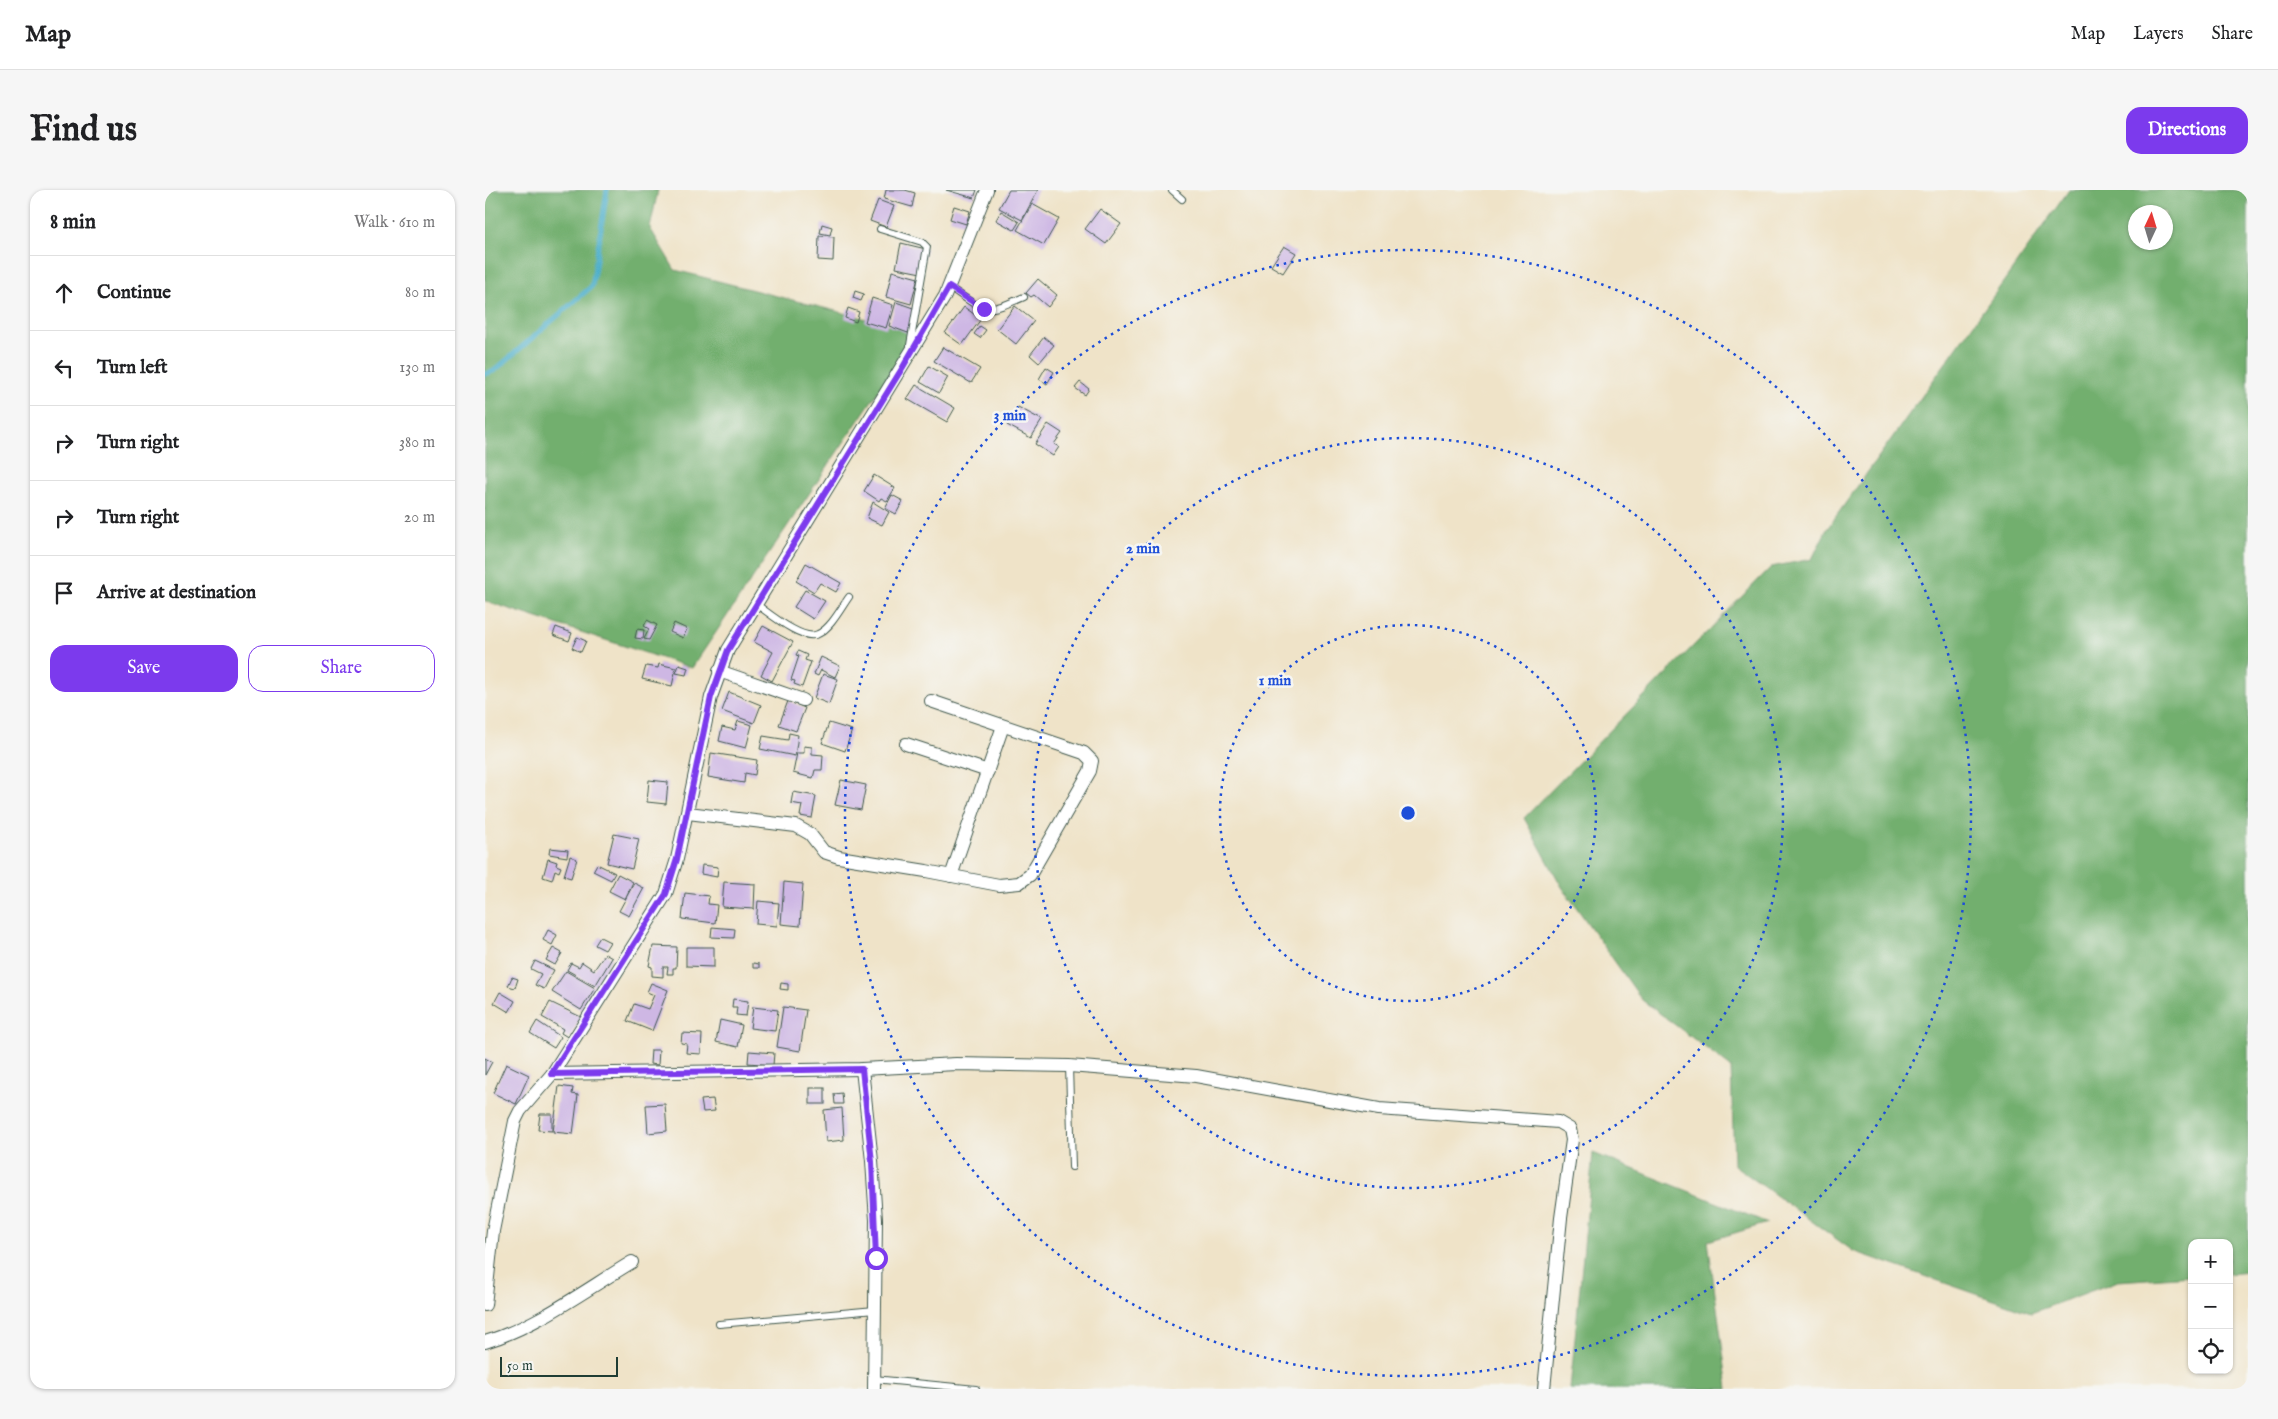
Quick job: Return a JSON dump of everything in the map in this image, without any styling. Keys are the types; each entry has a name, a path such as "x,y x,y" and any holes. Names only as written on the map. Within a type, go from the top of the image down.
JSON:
{"street":[{"path":"485,1305 489,1230 515,1121 520,1111 551,1074 666,894 673,877 711,697 728,650 949,287 987,190"},
{"path":"719,671 803,700"},
{"path":"687,813 796,826 810,834 818,846 831,855 1005,886 1025,879 1030,875 1090,771 1092,761 1084,753 931,701"},
{"path":"951,876 1003,726"},
{"path":"906,744 988,770"},
{"path":"551,1074 862,1069 956,1064 1069,1066 1196,1076 1379,1108 1549,1120 1567,1126 1572,1133 1572,1140 1561,1218 1544,1389"},
{"path":"862,1069 876,1220 874,1384"},
{"path":"485,1342 506,1336 529,1324 632,1262"}],"lane":[{"path":"1172,190 1182,199"},
{"path":"880,229 923,242 927,247 908,356"},
{"path":"949,287 984,309 998,308 1023,296"},
{"path":"756,604 798,633 812,636 819,634 825,628 849,597"},
{"path":"1069,1066 1072,1167"},
{"path":"719,1324 875,1310"},
{"path":"874,1384 976,1389"}],"green space":[{"path":"485,190 658,190 650,228 675,270 918,332 692,668 485,601"},
{"path":"2069,190 2248,190 2248,1272 2233,1274 2233,1239 2188,1239 2188,1276 2118,1281 2031,1313 1853,1251 1734,1165 1731,1067 1642,1000 1562,887 1524,818 1771,567 1812,559 1827,529"},
{"path":"1593,1153 1768,1223 1708,1241 1728,1389 1570,1389"}],"building":[{"path":"886,190 905,190 915,193 912,207 884,199"},
{"path":"946,190 977,190 974,198"},
{"path":"1009,190 1038,190 1022,220 999,208"},
{"path":"878,200 894,206 886,227 870,221"},
{"path":"1032,204 1059,219 1044,245 1017,230"},
{"path":"954,206 970,211 966,224 950,219"},
{"path":"1100,209 1121,224 1106,244 1085,229"},
{"path":"1001,211 1019,222 1014,230 996,220"},
{"path":"822,224 832,227 830,235 820,233"},
{"path":"819,236 834,237 833,261 818,260"},
{"path":"901,243 926,249 921,273 896,268"},
{"path":"1284,246 1296,253 1283,273 1271,266"},
{"path":"892,271 918,278 911,304 886,297"},
{"path":"1038,279 1057,295 1048,307 1034,295 1031,297 1026,293"},
{"path":"855,291 864,294 861,301 853,298"},
{"path":"872,298 893,305 886,328 865,322"},
{"path":"896,302 916,309 908,333 889,326"},
{"path":"1015,306 1034,321 1016,344 997,329"},
{"path":"964,307 981,319 962,345 945,333"},
{"path":"848,308 859,312 856,322 845,318"},
{"path":"980,326 986,330 980,338 974,334"},
{"path":"1044,337 1054,345 1039,363 1030,355"},
{"path":"943,347 980,369 971,383 934,361"},
{"path":"929,366 948,377 939,393 920,382"},
{"path":"1046,367 1054,372 1047,384 1039,379"},
{"path":"1080,382 1089,389 1085,395 1075,388"},
{"path":"916,385 955,408 947,422 907,399"},
{"path":"1018,407 1042,420 1031,438 1007,425"},
{"path":"1048,424 1062,433 1054,444 1059,447 1053,456 1035,444"},
{"path":"874,475 895,488 887,501 881,498 879,501 864,491"},
{"path":"892,495 903,501 896,514 885,508"},
{"path":"873,502 889,512 882,525 867,518"},
{"path":"806,563 841,583 836,592 820,583 814,592 796,581"},
{"path":"805,590 825,601 813,619 794,607"},
{"path":"647,620 657,625 649,640 644,639 649,629 644,626"},
{"path":"674,623 687,629 683,638 670,632"},
{"path":"763,626 793,642 772,681 761,675 773,652 754,642"},
{"path":"556,627 572,633 569,641 553,635"},
{"path":"637,629 644,630 643,639 635,638"},
{"path":"577,637 586,641 581,652 572,648"},
{"path":"798,651 807,655 805,660 811,662 802,687 794,684 795,681 791,680 799,656 796,655"},
{"path":"821,657 840,666 835,677 821,670 818,676 814,674"},
{"path":"659,664 676,668 672,686 642,679 646,666 658,668"},
{"path":"679,665 688,668 686,675 676,673"},
{"path":"823,674 838,679 829,704 814,698"},
{"path":"729,692 761,705 754,723 722,711"},
{"path":"788,701 805,708 796,731 779,725"},
{"path":"738,721 752,725 746,748 719,741 722,727 735,730"},
{"path":"829,723 852,730 845,751 822,743"},
{"path":"789,733 798,735 795,756 760,749 763,736 788,740"},
{"path":"804,746 812,747 812,754 823,755 822,770 815,770 813,778 793,773 797,753 804,753"},
{"path":"711,753 757,760 755,775 745,773 744,783 708,777"},
{"path":"649,780 668,782 666,804 647,802"},
{"path":"841,780 866,785 861,810 835,805"},
{"path":"793,792 816,796 812,818 800,816 802,805 791,803"},
{"path":"614,834 639,839 632,869 607,863"},
{"path":"550,848 568,850 567,857 549,854"},
{"path":"570,856 577,859 571,878 564,876"},
{"path":"548,859 557,862 556,865 561,867 559,872 555,870 552,880 543,877"},
{"path":"597,864 615,873 611,880 593,871"},
{"path":"702,865 718,867 717,877 701,874"},
{"path":"618,874 633,882 625,899 609,891"},
{"path":"724,882 755,884 754,909 722,907"},
{"path":"784,882 803,884 800,926 781,924"},
{"path":"634,883 644,888 629,916 619,911"},
{"path":"685,893 709,896 708,904 717,905 715,923 682,919"},
{"path":"758,901 779,903 777,926 756,924"},
{"path":"712,927 735,929 734,938 711,937"},
{"path":"548,930 557,935 552,945 543,940"},
{"path":"600,937 610,942 605,950 595,945"},
{"path":"653,946 677,947 676,968 673,968 673,974 667,974 668,967 663,967 663,977 652,976 652,967 649,966"},
{"path":"686,947 714,947 714,967 686,966"},
{"path":"553,948 562,953 555,965 546,960"},
{"path":"605,954 612,958 595,986 567,970 571,963 579,967 582,962 594,970"},
{"path":"535,961 554,970 544,989 535,985 541,974 531,969"},
{"path":"753,963 759,964 759,968 753,968"},
{"path":"566,971 595,988 581,1010 552,992"},
{"path":"512,977 518,979 515,988 508,986"},
{"path":"651,983 668,990 652,1031 627,1021 634,1004 648,1009 654,995 647,992"},
{"path":"781,983 788,984 788,990 780,989"},
{"path":"500,992 515,1001 509,1012 494,1003"},
{"path":"733,999 748,1001 746,1016 736,1015 737,1007 732,1007"},
{"path":"550,1002 581,1017 569,1038 561,1033 563,1029 542,1017"},
{"path":"753,1007 778,1010 775,1031 750,1028"},
{"path":"783,1007 806,1010 800,1051 777,1047"},
{"path":"720,1020 742,1025 738,1047 716,1042"},
{"path":"537,1021 561,1037 554,1048 530,1033"},
{"path":"682,1033 702,1034 701,1054 686,1053 687,1044 681,1043"},
{"path":"651,1050 659,1050 658,1065 650,1064"},
{"path":"749,1051 774,1053 773,1065 748,1063"},
{"path":"485,1058 492,1062 485,1075"},
{"path":"506,1064 529,1075 516,1104 493,1093"},
{"path":"559,1086 573,1088 572,1094 578,1095 573,1134 553,1132"},
{"path":"810,1088 825,1088 825,1104 810,1104"},
{"path":"842,1093 843,1104 835,1104 834,1094"},
{"path":"713,1099 715,1111 703,1112 701,1100"},
{"path":"665,1104 667,1131 648,1133 646,1105"},
{"path":"842,1108 844,1140 826,1142 824,1110"},
{"path":"540,1114 552,1114 552,1131 538,1130"}],"waterway":[{"path":"485,374 494,371 592,286 607,190"}],"route":[{"path":"876,1258 876,1220 872,1162 862,1069 551,1074 666,894 673,877 711,697 728,650 903,367 949,287 984,309"}]}
